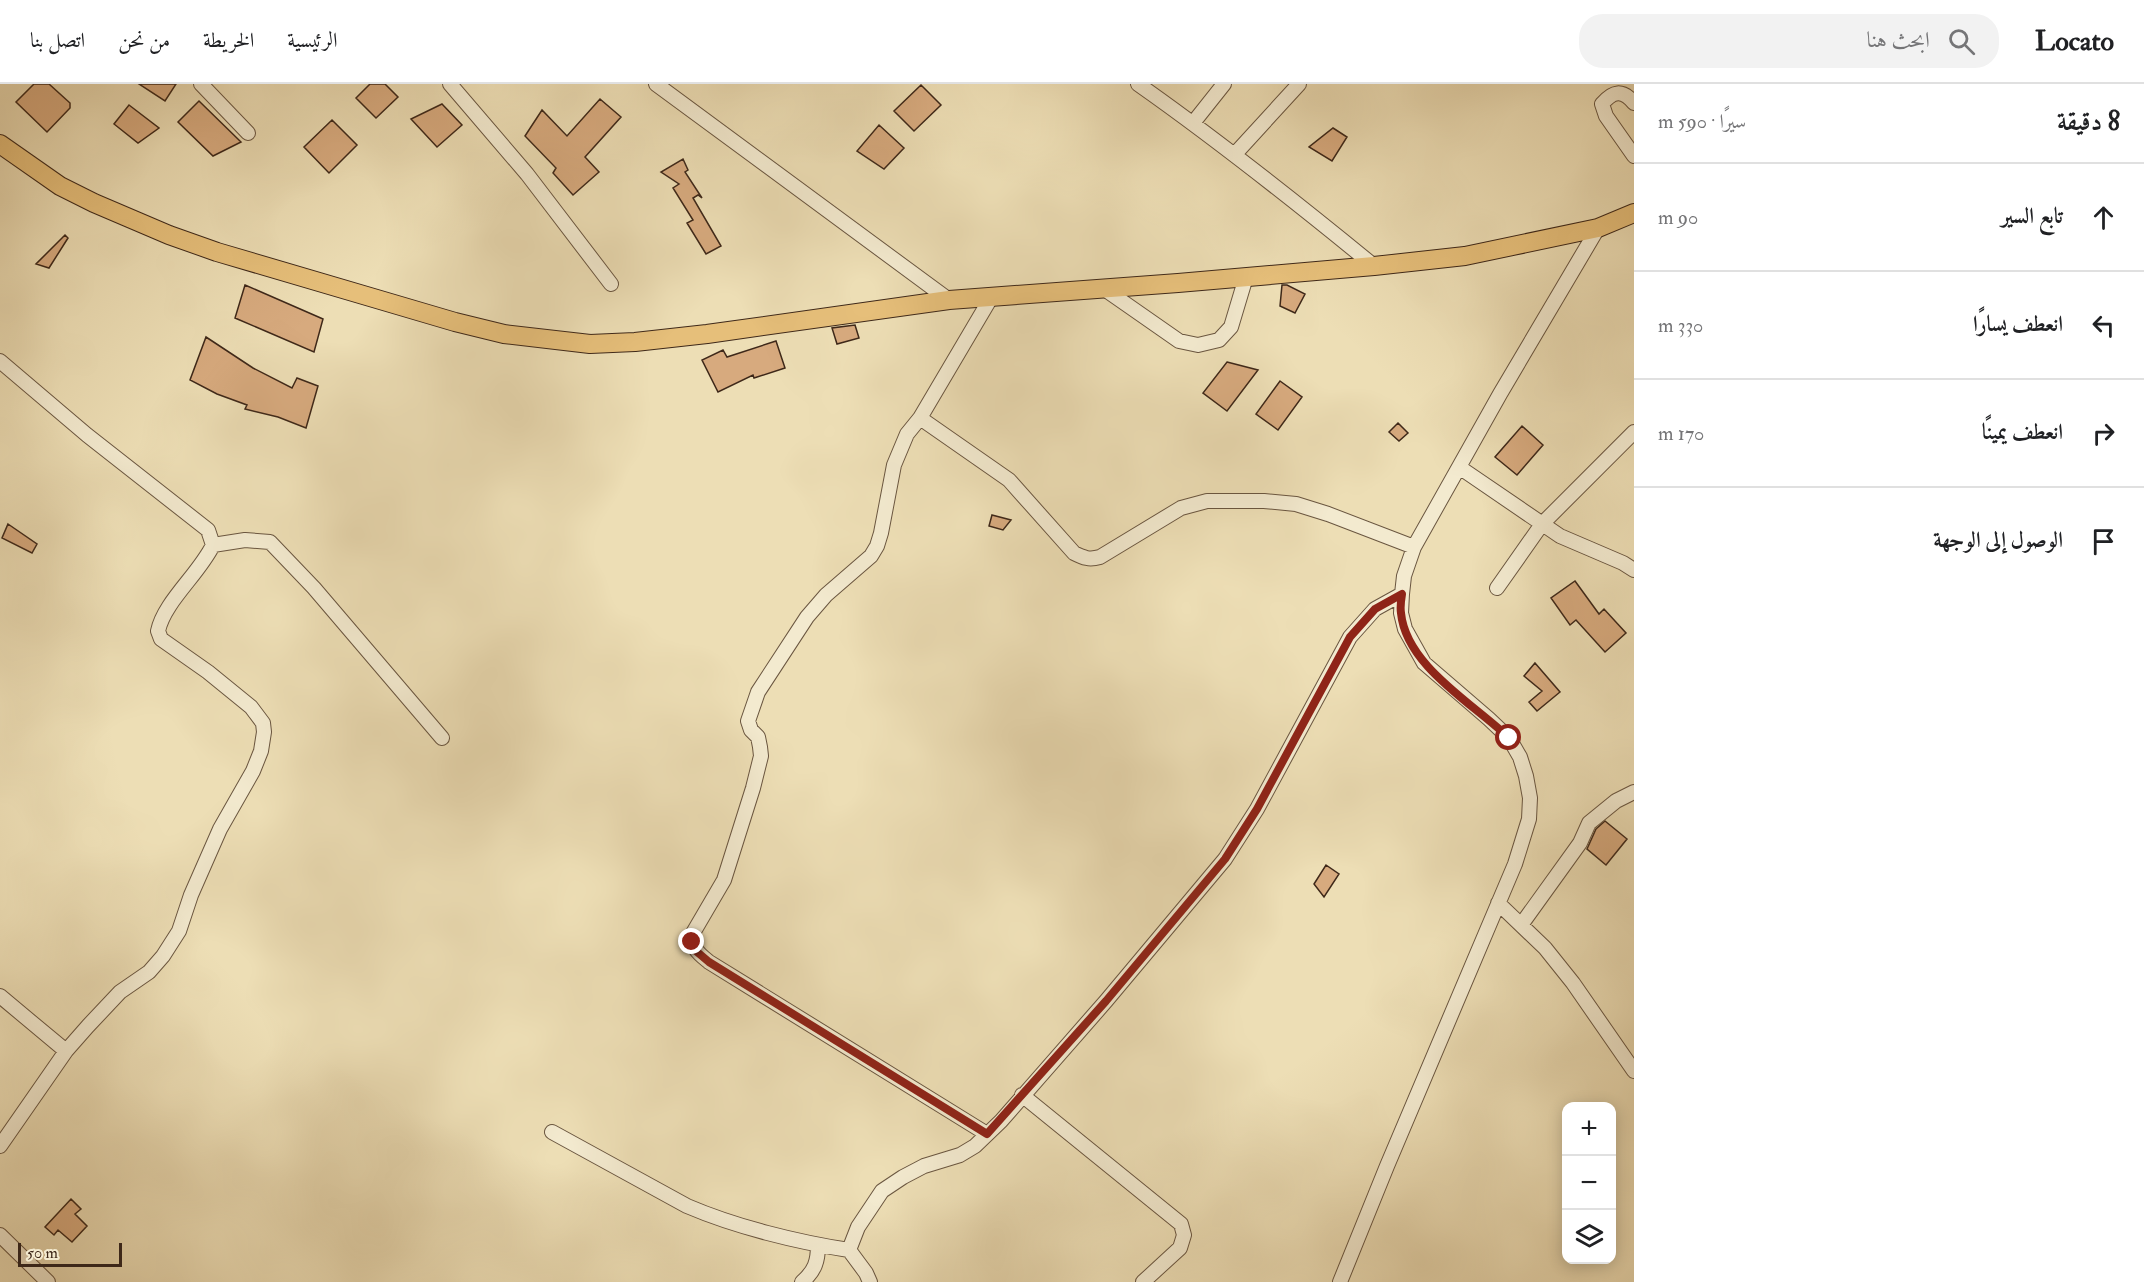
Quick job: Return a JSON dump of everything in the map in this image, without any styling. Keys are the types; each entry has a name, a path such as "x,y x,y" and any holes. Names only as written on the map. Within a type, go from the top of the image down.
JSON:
{"main road":[{"path":"0,144 60,186 169,236 455,322 504,334 590,344 635,342 949,300 1246,277 1465,256 1598,228 1634,213"}],"street":[{"path":"201,84 248,133"},
{"path":"450,84 527,174 611,284"},
{"path":"656,84 949,300"},
{"path":"1138,84 1294,200 1374,266"},
{"path":"1193,123 1224,84"},
{"path":"1234,154 1299,84"},
{"path":"1634,103 1625,95 1616,93 1609,95 1602,104 1606,116 1634,156"},
{"path":"1340,1282 1515,864 1529,819 1530,798 1526,777 1520,756 1509,738 1424,663 1405,629 1401,613 1404,576 1414,547 1598,228"},
{"path":"1103,288 1179,341 1198,345 1219,340 1232,327 1246,277"},
{"path":"987,1134 709,962 696,951 692,942 693,933 724,880 753,788 761,756 758,738 750,730 747,721 758,692 807,617 826,595 871,556 877,546 894,465 907,434 920,418 992,296"},
{"path":"0,361 87,435 208,530 213,545 207,557 164,615 158,631 161,639 208,672 251,707 263,723 264,732 261,751 253,771 220,829 191,895 179,932 149,972 120,992 66,1051 0,1146"},
{"path":"920,418 1009,480 1074,553 1090,560 1100,558 1181,508 1207,501 1264,501 1296,504 1414,547"},
{"path":"1497,588 1542,524 1634,432"},
{"path":"1459,467 1560,536 1628,567 1634,553"},
{"path":"213,545 245,540 270,542 314,588 442,738"},
{"path":"849,1250 858,1227 882,1191 924,1166 960,1155 975,1146 1106,1001 1225,859 1257,809 1350,637 1375,609 1402,594"},
{"path":"1521,925 1580,843 1589,823 1616,801 1634,792"},
{"path":"1498,903 1545,948 1573,983 1634,1071"},
{"path":"0,996 66,1051"},
{"path":"1022,1095 1181,1224 1184,1235 1180,1248 1143,1282"},
{"path":"552,1132 696,1210 818,1245 849,1250 866,1272 870,1282"},
{"path":"0,1235 48,1282"},
{"path":"802,1282 815,1268 818,1245"}],"building":[{"path":"34,84 49,84 70,103 70,108 47,132 16,102"},
{"path":"139,84 176,84 165,101"},
{"path":"370,84 385,84 398,97 376,118 356,98"},
{"path":"921,85 941,105 914,131 894,111"},
{"path":"600,99 621,117 585,157 599,172 573,195 553,173 556,168 525,136 542,110 567,136"},
{"path":"199,101 241,142 213,156 178,122"},
{"path":"442,104 462,125 437,147 411,119"},
{"path":"129,105 159,128 138,143 114,124"},
{"path":"332,120 357,145 329,173 304,147"},
{"path":"879,125 904,148 884,169 857,151"},
{"path":"1333,128 1347,137 1332,161 1309,147"},
{"path":"683,159 688,170 685,172 702,198 698,195 693,198 721,246 706,254 687,223 693,220 673,188 679,184 661,172"},
{"path":"65,235 68,238 49,268 36,264"},
{"path":"245,285 323,319 314,352 235,318"},
{"path":"1282,285 1287,285 1305,294 1295,313 1280,306"},
{"path":"855,325 859,338 837,344 832,328"},
{"path":"206,337 253,368 292,388 297,378 318,386 306,428 278,417 245,409 247,405 217,394 190,380"},
{"path":"776,341 785,368 754,378 753,375 718,392 702,360 723,350 727,357"},
{"path":"1227,362 1258,370 1227,411 1203,393"},
{"path":"1280,381 1302,397 1278,430 1256,414"},
{"path":"1398,423 1408,433 1399,441 1389,432"},
{"path":"1522,426 1543,445 1517,475 1495,457"},
{"path":"992,515 1011,520 1003,530 989,526"},
{"path":"8,524 37,544 32,553 2,538"},
{"path":"1575,581 1599,614 1604,609 1626,633 1605,652 1576,620 1570,625 1551,598"},
{"path":"1535,663 1560,692 1537,711 1529,702 1542,691 1524,676"},
{"path":"1605,821 1627,839 1606,865 1587,849 1596,829"},
{"path":"1326,865 1339,874 1324,897 1314,884"},
{"path":"71,1199 81,1209 75,1214 87,1226 72,1242 58,1230 54,1235 45,1227"}],"route":[{"path":"692,942 696,951 709,962 987,1134 1106,1001 1225,859 1287,756 1350,637 1375,609 1402,594 1401,613 1405,629 1424,663 1509,738"}]}
